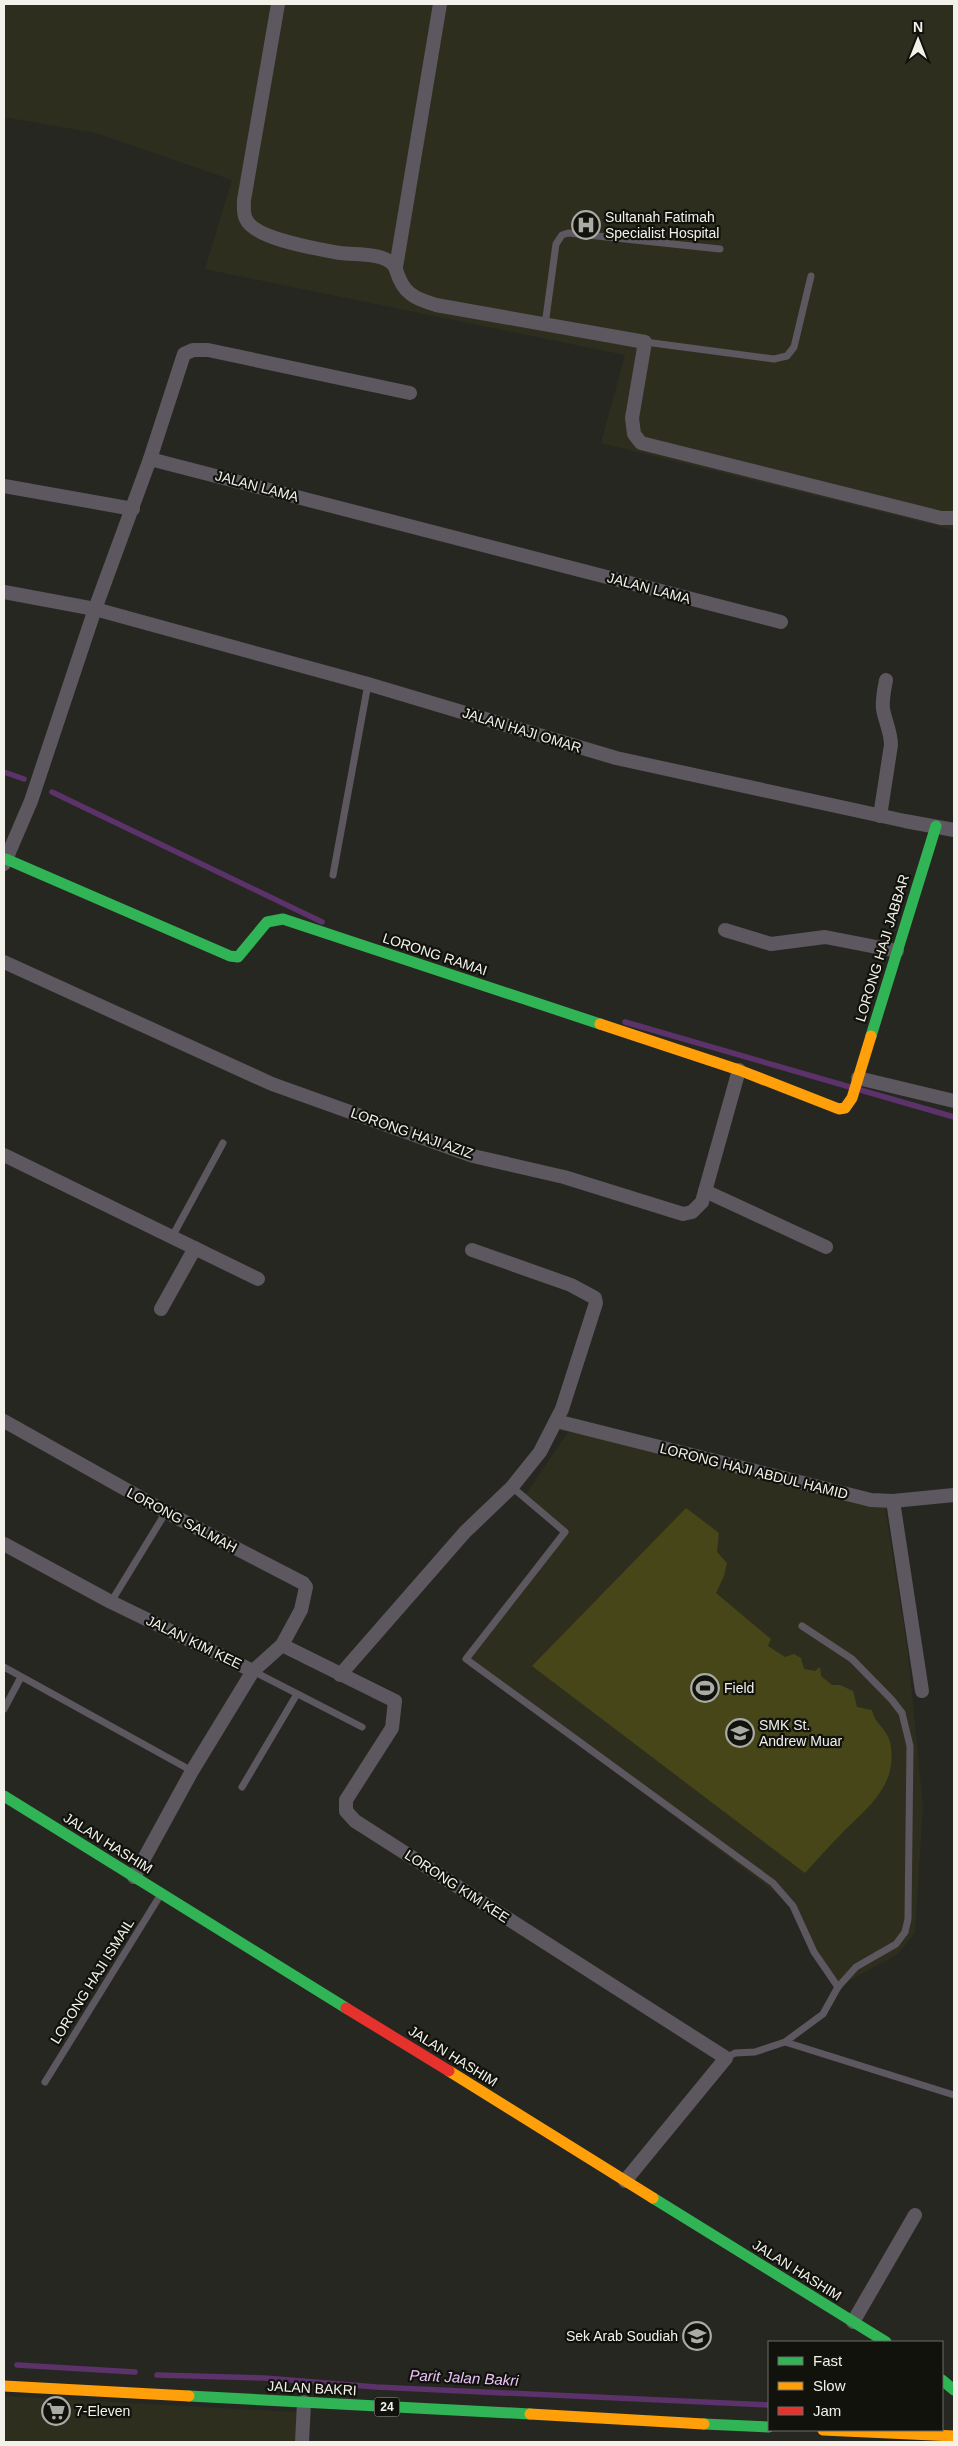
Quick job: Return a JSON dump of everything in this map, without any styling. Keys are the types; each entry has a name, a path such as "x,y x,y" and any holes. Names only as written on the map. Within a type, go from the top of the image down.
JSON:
{"street":[{"path":"278,4 244,200 245,218 250,226 265,235 340,253 382,258 390,261 396,267"},
{"path":"440,4 396,267 400,280 415,299 436,305 645,342 632,418 634,434 641,443 941,518 954,518"},
{"path":"5,862 31,801 96,609 133,509 184,354 193,350 208,350 410,393"},
{"name":"JALAN LAMA","path":"150,459 781,622"},
{"path":"4,486 133,509"},
{"name":"JALAN HAJI OMAR","path":"4,592 96,609 368,684 616,758 880,816 954,830"},
{"path":"880,816 891,744 891,736 883,710 886,680"},
{"name":"LORONG HAJI JABBAR","path":"855,1088 936,826"},
{"name":"LORONG RAMAI","path":"5,862 230,956 238,957 245,953 264,923 272,918 283,919 739,1070 839,1109 845,1108 855,1088"},
{"path":"726,930 771,944 824,937 897,951"},
{"name":"LORONG HAJI AZIZ","path":"4,962 272,1084 473,1156 564,1177 683,1214 698,1208 706,1191 739,1070"},
{"path":"855,1088 954,1101"},
{"path":"4,1155 258,1279"},
{"path":"706,1191 826,1247"},
{"path":"161,1309 195,1248"},
{"path":"253,1671 282,1645 340,1674 465,1532 512,1487 540,1452 556,1421 596,1302 595,1298 571,1285 472,1250"},
{"name":"LORONG SALMAH","path":"4,1421 166,1512 303,1583 306,1592 301,1610 282,1645"},
{"name":"LORONG HAJI ABDUL HAMID","path":"556,1421 857,1497 894,1501 954,1495"},
{"path":"894,1501 922,1691"},
{"name":"JALAN KIM KEE","path":"4,1544 111,1602 253,1671 192,1771 134,1876"},
{"name":"LORONG KIM KEE","path":"340,1674 395,1701 392,1728 346,1800 346,1811 355,1821 726,2058"},
{"name":"JALAN HASHIM","path":"4,1796 884,2341"},
{"path":"626,2181 726,2058"},
{"path":"853,2322 915,2215"},
{"path":"943,2381 954,2390"},
{"name":"JALAN BAKRI","path":"4,2386 768,2427"},
{"path":"302,2442 304,2402"},
{"path":"842,2431 954,2436"},
{"path":"879,2433 887,2431"}],"lane":[{"path":"545,324 555,251 558,238 562,235 568,234 720,249"},
{"path":"645,342 774,359 787,356 794,347 811,276"},
{"path":"333,875 368,684"},
{"path":"172,1237 223,1143"},
{"path":"512,1487 565,1532 466,1659 773,1883 793,1906 807,1939 838,1988"},
{"path":"111,1602 166,1512"},
{"path":"726,2058 735,2053 755,2052 784,2042 823,2014 838,1988 856,1967 896,1944 905,1932 908,1919 910,1746 902,1713 852,1659 802,1626"},
{"path":"4,1667 192,1771"},
{"path":"253,1671 362,1727"},
{"path":"4,1709 21,1678"},
{"path":"242,1787 297,1694"},
{"name":"LORONG HAJI ISMAIL","path":"45,2082 161,1894"},
{"path":"784,2042 954,2095"}],"shaded area":[{"name":"Sultanah Fatimah Specialist Hospital","path":"4,4 954,4 954,530 601,443 625,355 205,269 232,180 96,133 4,117"},
{"name":"SMK St. Andrew Muar","path":"573,1425 884,1501 908,1653 923,1806 915,1933 898,1954 838,1987 793,1906 466,1659 565,1532 524,1497"},
{"name":"Field","path":"686,1508 719,1533 717,1552 727,1563 724,1576 716,1593 771,1639 768,1646 785,1657 794,1654 801,1658 804,1669 815,1671 820,1667 821,1676 832,1685 840,1685 853,1691 857,1707 872,1710 875,1719 886,1733 890,1742 892,1757 890,1771 886,1783 879,1794 805,1873 532,1666"},
{"path":"4,2396 311,2413 309,2442 4,2442"}],"waterway":[{"path":"4,772 24,779"},
{"path":"52,792 322,922"},
{"path":"625,1022 954,1117"},
{"name":"Parit Jalan Bakri","path":"17,2365 135,2372"},
{"name":"Parit Jalan Bakri","path":"157,2375 265,2378 376,2387 768,2405"}],"traffic: fast":[{"path":"871,1036 936,826"},
{"path":"6,859 230,956 238,957 267,922 283,919 600,1024"},
{"path":"4,1796 346,2008"},
{"path":"653,2198 884,2341"},
{"path":"943,2381 954,2390"},
{"path":"189,2396 530,2414"},
{"path":"704,2424 768,2427"}],"traffic: slow":[{"path":"600,1024 739,1070 839,1109 845,1108 852,1098 871,1036"},
{"path":"449,2071 653,2198"},
{"path":"4,2386 189,2396"},
{"path":"530,2414 704,2424"},
{"path":"845,2431 954,2436"}],"traffic: jam":[{"path":"346,2008 449,2071"}],"place":[{"name":"Sultanah Fatimah Specialist Hospital","path":"586,225"},
{"name":"Field","path":"705,1688"},
{"name":"SMK St. Andrew Muar","path":"740,1733"},
{"name":"Sek Arab Soudiah","path":"697,2336"},
{"name":"7-Eleven","path":"56,2411"}]}
